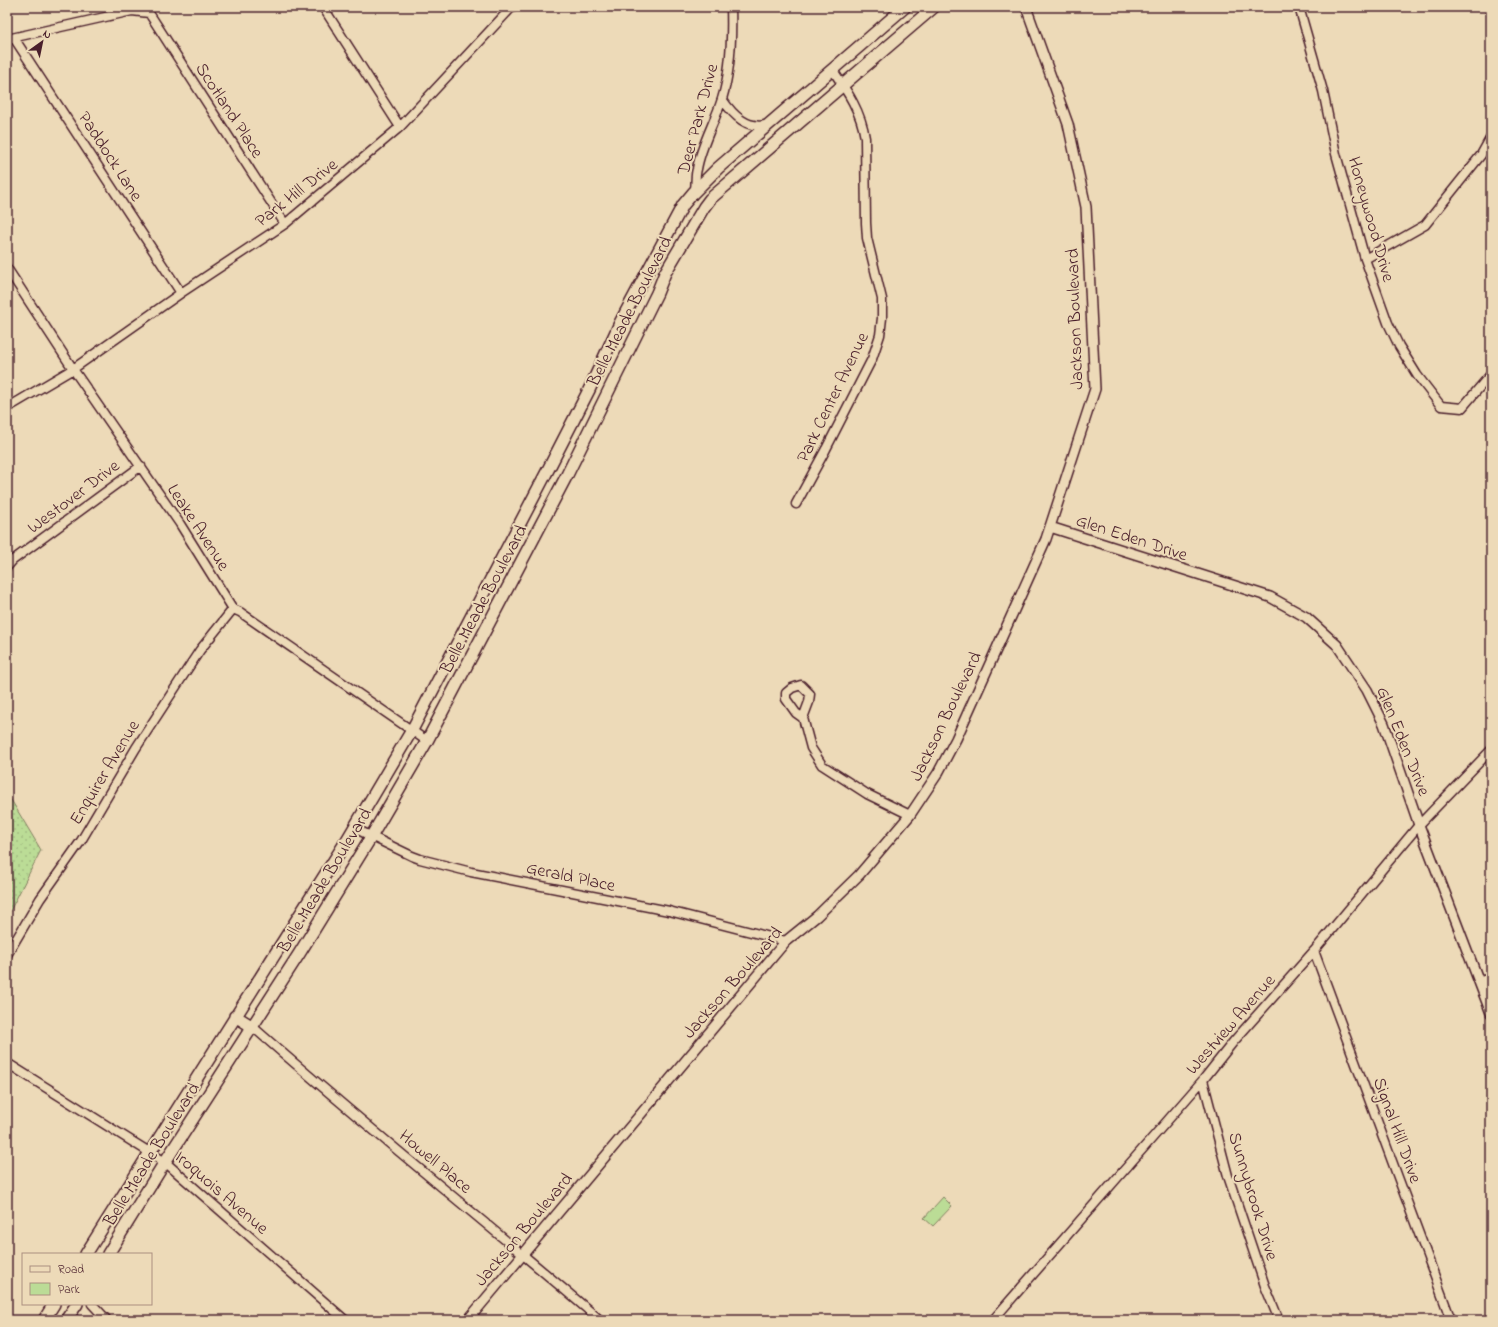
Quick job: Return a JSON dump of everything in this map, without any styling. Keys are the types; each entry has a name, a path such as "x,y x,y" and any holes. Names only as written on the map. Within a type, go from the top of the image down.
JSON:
{"main road":[{"name":"Belle Meade Boulevard","path":"109,1253 165,1162 253,1027 371,837 427,741 539,529 657,293 665,273 694,222 708,201 934,7"},
{"name":"Belle Meade Boulevard","path":"87,1253 354,828 412,730 589,390 637,290 683,206 696,190 718,168 902,10"},
{"path":"902,10 911,27"},
{"path":"772,123 782,136"},
{"path":"696,190 708,201"},
{"path":"522,520 539,529"},
{"path":"497,569 514,577"},
{"path":"235,1016 253,1027"},
{"path":"44,1320 53,1305"},
{"path":"66,1320 76,1305"}],"street":[{"path":"323,7 400,127"},
{"name":"Park Hill Drive","path":"7,408 73,369 181,293 285,224 400,127 512,7"},
{"name":"Deer Park Drive","path":"696,190 696,169 722,99 726,84 732,29 731,7"},
{"name":"Jackson Boulevard","path":"468,1320 786,940 817,916 859,875 910,815 932,783 956,739 1050,527 1095,390 1086,207 1068,124 1026,7"},
{"name":"Honeywood Drive","path":"1299,7 1323,91 1336,154 1365,259 1388,323 1416,375 1440,406 1462,408 1491,374"},
{"name":"Scotland Place","path":"10,38 132,11 148,13 285,224"},
{"name":"Paddock Lane","path":"10,38 181,293"},
{"name":"Park Center Avenue","path":"796,504 872,359 880,335 882,318 880,292 867,238 864,131 856,106 832,70"},
{"path":"722,99 736,116 749,124 758,126 772,123"},
{"path":"1365,259 1425,226 1481,154 1491,137"},
{"name":"Leake Avenue","path":"7,268 73,369 180,524 232,609"},
{"name":"Westover Drive","path":"7,567 18,557 140,466"},
{"name":"Glen Eden Drive","path":"1050,527 1270,597 1306,617 1336,645 1367,690 1384,724 1419,825 1491,1012"},
{"path":"232,609 240,612 427,741"},
{"name":"Enquirer Avenue","path":"7,956 40,899 81,841 136,748 200,650 232,609"},
{"path":"803,718 811,748 822,765 867,794 910,815"},
{"name":"Westview Avenue","path":"993,1320 1203,1080 1234,1041 1314,951 1419,825 1491,750"},
{"name":"Gerald Place","path":"354,828 412,856 471,872 669,911 786,940"},
{"name":"Signal Hill Drive","path":"1314,951 1451,1320"},
{"path":"1480,982 1491,977"},
{"name":"Howell Place","path":"253,1027 313,1080 523,1254 600,1320"},
{"name":"Iroquois Avenue","path":"7,1063 165,1162 345,1320"},
{"name":"Sunnybrook Drive","path":"1203,1080 1228,1176 1265,1286 1279,1320"},
{"path":"93,1305 108,1320"}],"green space":[{"path":"7,793 41,850 7,917"},
{"path":"943,1197 952,1206 933,1226 924,1218"}]}
